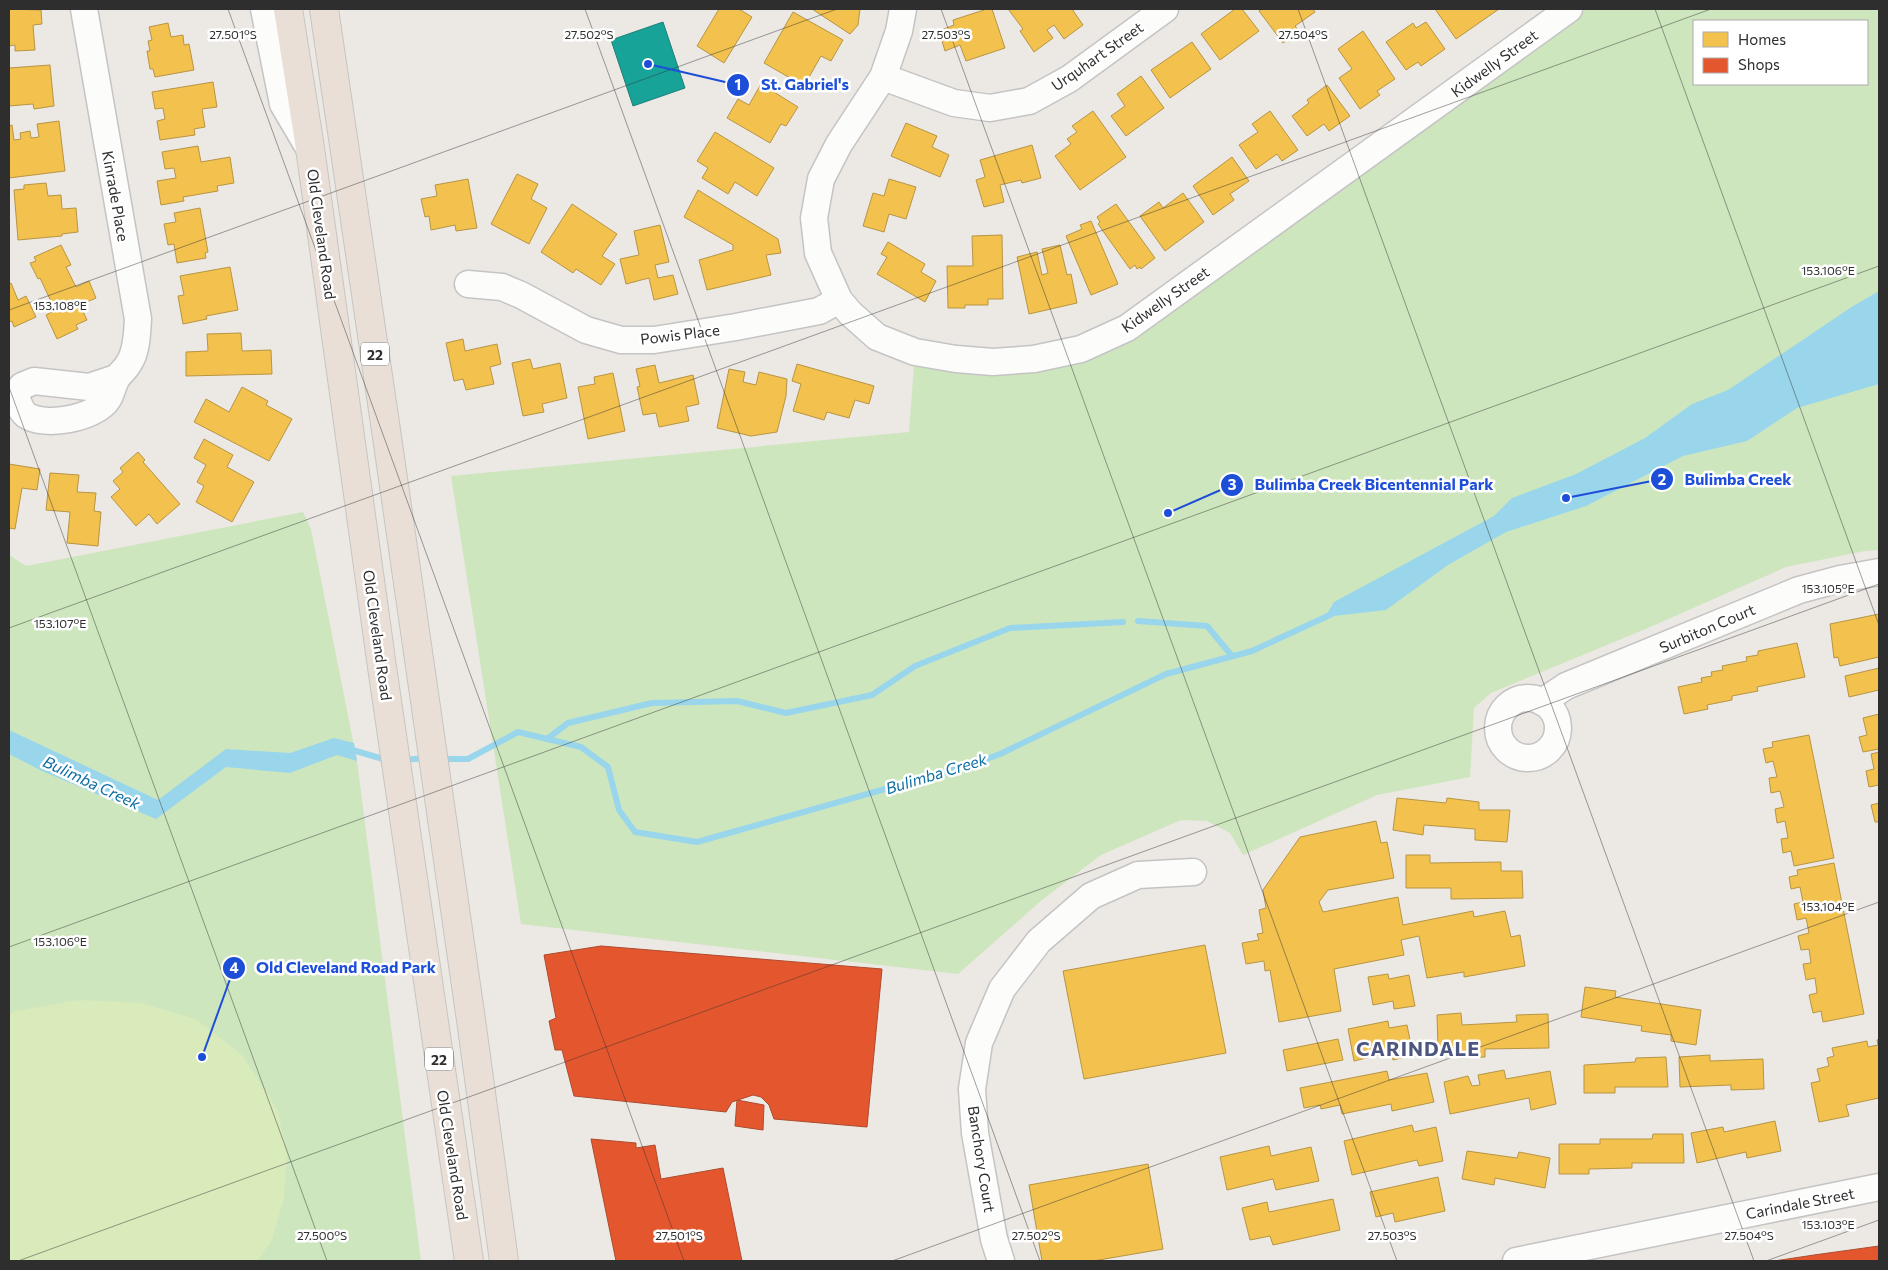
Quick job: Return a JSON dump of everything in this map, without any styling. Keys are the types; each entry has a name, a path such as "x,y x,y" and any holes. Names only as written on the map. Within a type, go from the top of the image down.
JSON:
{"highway":[{"name":"Old Cleveland Road","path":"288,9 310,148 382,667 469,1261"},
{"name":"22","path":"324,9 505,1257"},
{"path":"331,54 344,9"},
{"path":"461,1261 464,1230"}],"street":[{"name":"Kinrade Place","path":"84,9 138,318 136,344 130,363 116,378"},
{"path":"264,9 283,104 310,148"},
{"name":"Kidwelly Street","path":"903,9 899,31 883,77 838,144 820,179 814,218 818,253 839,300 850,313 877,337 915,352 956,359 993,362 1034,359 1081,349 1128,328 1569,9"},
{"name":"Urquhart Street","path":"883,77 954,103 990,108 1029,101 1070,79 1165,9"},
{"name":"Powis Place","path":"468,284 502,287 521,295 586,330 621,340 654,340 736,327 819,311 839,300"},
{"name":"Surbiton Court","path":"1542,702 1566,686 1799,590 1840,578 1879,572"},
{"name":"Banchory Court","path":"994,1254 975,1133 972,1089 979,1043 1002,990 1039,941 1091,896 1138,875 1193,872"},
{"name":"Carindale Street","path":"1516,1261 1879,1187"}],"green space":[{"path":"1569,9 1879,9 1879,550 1865,551 1786,567 1648,628 1491,693 1474,708 1470,777 1377,795 1243,855 1230,833 1207,821 1181,820 1101,855 1042,900 958,974 521,924 451,476 909,432 915,352 1081,349"},
{"path":"303,512 311,529 357,761 421,1261 9,1261 9,555 26,566"},
{"path":"79,1000 140,1003 196,1019 242,1055 277,1109 287,1155 284,1197 272,1240 257,1261 9,1261 9,1015 16,1011"}],"water":[{"path":"1879,291 1879,384 1797,408 1747,441 1683,456 1586,506 1506,532 1448,565 1386,610 1325,617 1334,602 1494,516 1512,498 1576,474 1645,438 1692,404 1728,390 1853,306"},
{"path":"9,730 158,800 226,749 290,753 334,738 354,743 357,761 337,755 290,773 226,767 156,819 42,771 9,754"}],"building: Homes":[{"path":"9,9 41,10 42,24 33,25 35,50 15,51 15,45 9,46"},
{"path":"719,9 739,9 752,17 724,63 697,46"},
{"path":"812,9 860,9 858,25 850,34"},
{"path":"992,9 1005,48 966,61 960,45 945,51 939,31 954,25 953,20"},
{"path":"1008,9 1072,9 1083,25 1064,39 1054,25 1047,30 1053,38 1034,52 1020,31 1023,29"},
{"path":"1235,9 1242,9 1259,31 1220,60 1201,34"},
{"path":"1262,9 1313,9 1315,12 1295,26 1299,31 1283,43 1259,11"},
{"path":"1435,9 1499,9 1456,39"},
{"path":"793,12 843,40 831,61 821,56 804,86 764,63"},
{"path":"1426,22 1445,49 1421,66 1418,62 1406,70 1386,42 1413,23 1416,28"},
{"path":"168,23 171,37 183,35 184,45 189,44 194,70 155,77 153,69 150,69 147,51 150,51 148,41 152,40 149,27"},
{"path":"1363,31 1395,79 1377,91 1380,95 1360,109 1339,78 1352,69 1338,49"},
{"path":"1192,42 1211,69 1170,98 1151,70"},
{"path":"50,65 54,106 34,109 33,104 9,106 9,68"},
{"path":"1141,76 1164,108 1126,136 1111,116 1125,106 1117,94"},
{"path":"213,82 217,107 202,109 205,127 194,129 195,135 160,140 157,121 165,119 163,108 155,109 152,92"},
{"path":"761,84 798,107 786,126 781,124 770,143 727,118 738,99 749,105"},
{"path":"1327,85 1350,116 1329,131 1324,124 1307,136 1292,116 1309,103 1307,100"},
{"path":"1093,111 1126,157 1080,190 1055,156 1071,144 1067,139 1077,132 1072,126"},
{"path":"1270,111 1298,150 1282,161 1277,154 1256,169 1239,145 1258,132 1252,124"},
{"path":"59,121 65,171 9,178 9,126 12,125 14,140 21,139 20,133 30,131 31,138 39,137 37,124"},
{"path":"906,123 937,136 932,147 949,155 940,177 891,156"},
{"path":"715,132 774,168 757,196 735,182 728,194 702,178 708,168 697,161"},
{"path":"1032,145 1041,178 1022,183 1021,180 1000,185 1004,202 984,207 976,180 985,177 980,160"},
{"path":"198,146 201,162 230,157 234,183 217,186 218,191 183,197 184,201 161,205 157,181 176,178 174,168 165,169 162,152"},
{"path":"1232,157 1249,181 1230,194 1234,200 1213,215 1193,186"},
{"path":"517,174 538,184 531,199 547,208 529,244 491,224"},
{"path":"468,179 477,228 456,231 455,225 431,230 429,216 425,217 421,199 437,196 435,185"},
{"path":"889,179 916,187 906,219 889,214 884,232 863,226 873,193 884,196"},
{"path":"46,183 48,196 61,195 62,209 76,208 78,232 62,234 62,236 18,240 14,190 24,189 24,185"},
{"path":"698,190 778,239 781,253 766,255 771,275 707,290 699,260 733,250 733,245 684,217"},
{"path":"1183,193 1204,222 1165,251 1140,216 1159,202 1163,208"},
{"path":"572,204 617,234 602,256 615,264 601,285 576,269 573,273 541,252"},
{"path":"1116,204 1155,258 1141,269 1140,267 1137,269 1135,265 1130,269 1098,224 1100,222 1097,217"},
{"path":"200,208 208,252 205,253 206,258 177,263 174,244 168,245 164,224 176,222 174,213"},
{"path":"1091,221 1118,284 1091,295 1066,236 1082,229 1080,225"},
{"path":"660,225 669,262 655,265 658,278 673,275 678,294 654,300 649,278 626,284 620,259 639,255 634,231"},
{"path":"1002,235 1003,299 988,299 988,305 965,305 965,308 948,308 947,266 973,266 972,236"},
{"path":"888,242 925,264 921,272 936,281 925,302 877,274 887,257 881,254"},
{"path":"61,245 71,265 66,267 76,287 89,281 96,298 80,305 87,320 76,325 78,329 57,339 46,315 55,310 40,278 38,279 30,263 36,261 34,257"},
{"path":"1060,245 1067,275 1071,274 1077,303 1029,314 1017,257 1037,252 1042,275 1048,273 1042,249"},
{"path":"230,267 238,310 206,316 207,319 183,324 178,296 184,295 180,276"},
{"path":"11,283 18,300 26,296 36,317 14,327 12,321 9,322 9,284"},
{"path":"241,333 242,351 271,350 272,374 186,376 186,352 208,351 207,334"},
{"path":"463,339 465,351 497,344 501,364 490,367 494,384 466,390 463,379 454,381 446,343"},
{"path":"530,359 533,369 560,363 567,398 542,404 544,412 523,416 512,363"},
{"path":"797,364 874,386 869,404 855,400 849,418 827,412 824,420 793,411 801,384 792,381"},
{"path":"655,365 659,383 693,375 699,404 686,407 689,421 659,427 656,413 643,415 637,387 640,386 636,369"},
{"path":"729,369 745,372 743,382 756,385 759,372 787,379 786,396 777,432 751,436 717,428"},
{"path":"613,373 625,431 588,439 578,387 595,384 594,377"},
{"path":"242,387 268,401 266,405 292,419 269,461 194,422 206,399 229,412"},
{"path":"204,439 233,455 227,467 254,482 232,522 196,502 204,486 197,482 206,465 194,458"},
{"path":"138,452 145,460 143,462 180,504 157,524 149,514 136,526 111,497 120,489 113,481 123,472 120,468"},
{"path":"9,464 40,469 37,490 22,488 15,529 9,528"},
{"path":"50,473 79,475 77,492 96,493 94,511 101,512 98,546 67,543 70,512 46,510"},
{"path":"1879,614 1879,657 1840,666 1838,657 1834,658 1830,624"},
{"path":"1797,643 1805,677 1757,687 1758,691 1732,696 1732,700 1707,705 1708,709 1684,714 1678,687 1702,682 1701,678 1712,676 1711,672 1723,670 1722,666 1747,661 1746,657 1758,655 1758,651"},
{"path":"1879,668 1879,690 1849,697 1845,676"},
{"path":"1879,714 1879,749 1863,752 1859,737 1867,735 1863,718"},
{"path":"1809,735 1834,858 1794,866 1791,851 1783,853 1781,839 1788,838 1785,821 1777,823 1775,809 1784,807 1780,791 1771,793 1769,778 1777,777 1773,761 1766,763 1763,749 1773,747 1772,742"},
{"path":"1879,752 1879,785 1869,787 1866,771 1874,769 1871,754"},
{"path":"1397,798 1446,803 1447,798 1479,802 1479,810 1510,810 1507,842 1475,840 1475,829 1424,825 1423,835 1393,830"},
{"path":"1879,803 1879,822 1875,822 1871,805"},
{"path":"1376,821 1381,843 1387,842 1394,878 1328,890 1319,902 1323,912 1398,897 1403,925 1473,911 1474,917 1505,911 1511,937 1520,935 1525,966 1464,977 1464,972 1427,978 1419,936 1401,940 1404,955 1334,969 1341,1011 1279,1022 1270,970 1265,971 1264,961 1246,964 1242,943 1259,940 1257,934 1263,933 1259,910 1266,908 1263,890 1300,837"},
{"path":"1406,855 1430,855 1430,863 1501,862 1501,871 1522,871 1523,898 1451,899 1451,888 1406,888"},
{"path":"1834,863 1864,1014 1823,1022 1821,1011 1813,1013 1809,995 1817,993 1815,978 1806,980 1803,964 1811,963 1809,949 1801,950 1798,936 1809,933 1806,918 1797,920 1794,904 1803,902 1800,887 1791,889 1789,877 1798,875 1797,870"},
{"path":"1205,945 1226,1053 1084,1079 1063,971"},
{"path":"1388,974 1389,979 1409,975 1415,1006 1394,1009 1393,1001 1373,1005 1368,977"},
{"path":"1585,987 1616,991 1615,997 1701,1010 1696,1045 1671,1041 1671,1035 1641,1031 1642,1026 1581,1017"},
{"path":"1461,1013 1462,1025 1517,1022 1516,1015 1548,1014 1549,1048 1485,1049 1485,1057 1459,1058 1460,1050 1438,1049 1437,1015"},
{"path":"1388,1021 1389,1028 1407,1025 1413,1055 1393,1060 1391,1052 1354,1061 1348,1029"},
{"path":"1338,1039 1343,1060 1287,1071 1283,1050"},
{"path":"1879,1039 1879,1098 1846,1105 1849,1116 1819,1122 1811,1083 1820,1081 1817,1069 1829,1066 1827,1058 1834,1056 1832,1048 1867,1041 1868,1047 1878,1045 1877,1040"},
{"path":"1710,1055 1710,1061 1763,1059 1764,1089 1731,1090 1731,1085 1680,1087 1679,1057"},
{"path":"1666,1057 1668,1087 1615,1087 1615,1093 1584,1093 1584,1065 1635,1062 1636,1058"},
{"path":"1504,1070 1506,1079 1550,1071 1556,1104 1531,1110 1529,1098 1450,1114 1444,1082 1468,1076 1472,1086 1480,1085 1478,1075"},
{"path":"1387,1071 1389,1080 1427,1073 1434,1102 1392,1111 1391,1104 1342,1114 1340,1105 1321,1109 1320,1105 1304,1108 1300,1088"},
{"path":"1775,1121 1781,1151 1747,1158 1746,1152 1697,1163 1691,1133 1723,1127 1724,1132"},
{"path":"1412,1125 1414,1132 1436,1127 1443,1161 1419,1166 1417,1160 1352,1175 1344,1141"},
{"path":"1653,1134 1683,1134 1684,1163 1632,1163 1632,1168 1589,1169 1589,1174 1559,1174 1559,1144 1600,1144 1600,1139 1652,1139"},
{"path":"1269,1146 1271,1156 1311,1147 1319,1181 1276,1190 1273,1179 1227,1190 1220,1157"},
{"path":"1467,1151 1517,1158 1519,1152 1550,1158 1545,1188 1495,1178 1494,1185 1462,1179"},
{"path":"1148,1164 1163,1249 1093,1261 1042,1261 1029,1185"},
{"path":"1438,1177 1445,1211 1395,1222 1393,1213 1376,1217 1370,1192"},
{"path":"1333,1199 1340,1230 1273,1245 1270,1236 1250,1240 1242,1208 1267,1202 1269,1212"}],"building: Shops":[{"path":"601,946 882,969 867,1127 774,1119 769,1105 761,1097 753,1095 732,1102 726,1112 574,1096 562,1050 555,1050 549,1021 556,1018 544,955"},
{"path":"737,1100 764,1105 763,1130 735,1126"},
{"path":"591,1139 636,1143 636,1148 655,1145 661,1179 723,1168 742,1261 616,1261"},
{"path":"1879,1246 1879,1261 1774,1261 1814,1255"}],"building: Public":[{"path":"663,22 685,88 633,106 611,40"}],"waterway":[{"name":"Bulimba Creek","path":"440,759 468,759 518,732 581,747 608,767 619,810 635,832 697,842 967,766 1000,754 1166,674 1252,651 1332,614"},
{"path":"1138,621 1207,626 1232,656"},
{"path":"547,739 568,723 652,703 737,701 786,713 872,695 915,666 1010,628 1123,622"},
{"name":"Bulimba Creek","path":"349,749 390,761"},
{"name":"Bulimba Creek","path":"402,760 427,758"}],"place":[{"name":"St. Gabriel's","path":"648,64"},
{"name":"Bulimba Creek","path":"1566,498"},
{"name":"Bulimba Creek Bicentennial Park","path":"1168,513"},
{"name":"Old Cleveland Road Park","path":"202,1057"}],"district":[{"name":"CARINDALE","path":"1418,1048"}]}
